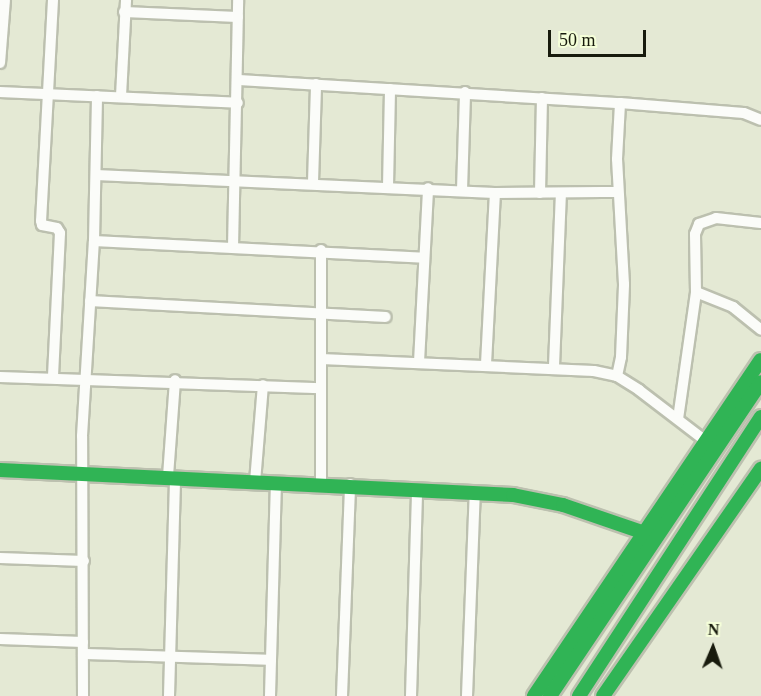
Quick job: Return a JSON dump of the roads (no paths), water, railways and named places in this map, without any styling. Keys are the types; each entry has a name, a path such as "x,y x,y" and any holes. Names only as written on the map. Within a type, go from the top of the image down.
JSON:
{"street":[{"path":"0,63 5,0"},
{"path":"53,0 45,93 41,221 42,225 57,228 60,233 53,378"},
{"path":"121,96 126,0"},
{"path":"233,247 239,80 238,0"},
{"path":"124,12 237,17"},
{"path":"239,80 620,103 744,113 761,120"},
{"path":"313,182 316,84"},
{"path":"388,186 390,89"},
{"path":"0,92 238,103"},
{"path":"462,190 465,93"},
{"path":"83,696 85,473 82,436 94,241 97,96"},
{"path":"540,194 543,98"},
{"path":"617,376 622,346 625,248 618,192 620,103"},
{"path":"96,175 235,178 495,193 618,192"},
{"path":"419,362 428,188"},
{"path":"486,364 495,193"},
{"path":"554,366 561,194"},
{"path":"678,419 696,292 695,234 699,224 716,218 761,223"},
{"path":"94,241 321,250 424,258"},
{"path":"321,250 321,483"},
{"path":"696,292 733,307 761,330"},
{"path":"90,301 386,317"},
{"path":"321,359 554,366 617,376 711,444"},
{"path":"550,696 711,444 761,360"},
{"path":"0,377 175,380 321,388"},
{"path":"169,696 171,476 175,380"},
{"path":"534,696 642,532 761,382"},
{"path":"255,482 263,385"},
{"path":"579,696 761,417"},
{"path":"603,696 761,468"},
{"path":"0,470 171,476 276,483 350,484 475,492 563,505 642,532"},
{"path":"270,696 276,483"},
{"path":"342,696 350,484"},
{"path":"411,696 417,489"},
{"path":"467,696 475,492"},
{"path":"0,558 84,561"},
{"path":"0,639 170,657 271,660"}]}
